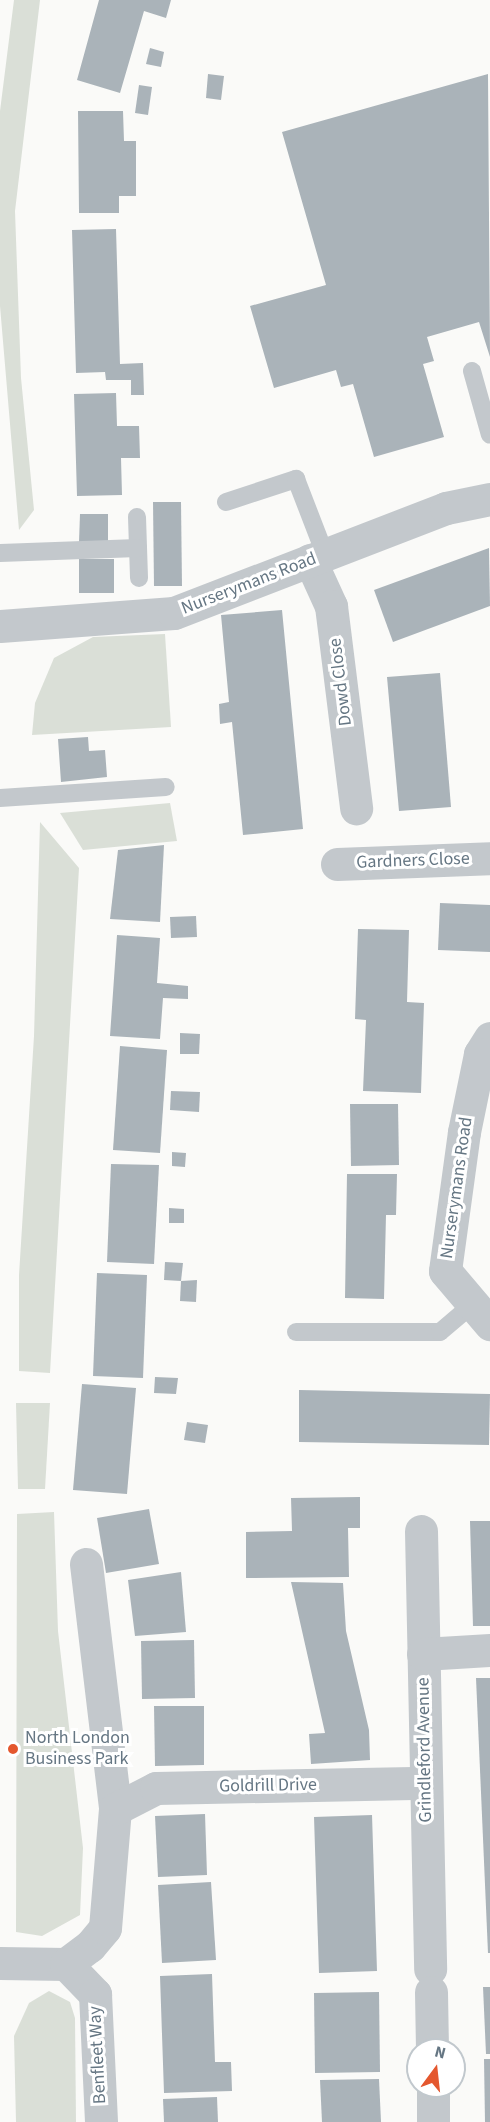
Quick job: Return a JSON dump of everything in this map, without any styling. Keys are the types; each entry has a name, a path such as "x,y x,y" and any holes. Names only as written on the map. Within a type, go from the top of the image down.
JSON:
{"street":[{"name":"Nurserymans Road","path":"0,626 174,613 446,508 490,499"},
{"name":"Dowd Close","path":"318,557 332,606 356,808"},
{"name":"Gardners Close","path":"337,864 490,858"},
{"name":"Nurserymans Road","path":"481,1314 445,1271 464,1131 480,1054 490,1038"},
{"name":"Grindleford Avenue","path":"421,1531 432,2038"},
{"path":"0,1963 66,1964 90,1946 105,1928 115,1809 86,1564"},
{"path":"423,1654 490,1650"},
{"name":"Goldrill Drive","path":"115,1809 156,1788 426,1783"},
{"name":"Benfleet Way","path":"66,1964 95,1994 101,2122"},
{"path":"433,2098 434,2122"}],"lane":[{"path":"472,371 490,435"},
{"path":"226,502 296,479 318,557"},
{"path":"137,517 139,578"},
{"path":"0,553 138,548"},
{"path":"0,798 166,786"},
{"path":"296,1332 440,1332 481,1314"}],"shaded area":[{"path":"14,0 40,0 15,211 21,378 34,510 19,530 0,306 0,111"},
{"path":"165,634 171,727 32,735 35,703 54,658 93,637"},
{"path":"170,803 177,841 83,850 60,813"},
{"path":"40,822 79,868 50,1373 19,1371 19,1275 34,1036"},
{"path":"16,1403 50,1403 45,1489 18,1489"},
{"path":"54,1512 58,1631 83,1848 80,1915 42,1936 16,1932 17,1514"},
{"path":"49,1991 70,2002 75,2018 76,2122 16,2122 14,2036 29,2003"}],"building":[{"path":"99,0 171,0 166,18 144,11 120,93 77,80"},
{"path":"150,48 164,52 161,67 146,64"},
{"path":"208,74 224,76 221,100 206,98"},
{"path":"488,74 490,357 479,322 427,337 434,361 423,364 444,437 374,457 353,384 341,387 336,370 274,388 250,306 326,285 282,132"},
{"path":"139,85 152,87 148,115 135,113"},
{"path":"78,111 123,111 124,141 136,141 136,196 119,196 119,213 79,213"},
{"path":"116,229 120,364 143,363 144,395 131,395 131,380 106,380 105,372 76,373 72,230"},
{"path":"116,393 117,426 139,426 140,458 121,458 122,495 77,496 74,394"},
{"path":"153,502 181,502 182,586 154,586"},
{"path":"80,514 108,514 108,543 79,542"},
{"path":"489,548 490,606 393,642 374,590"},
{"path":"79,559 114,559 114,593 79,593"},
{"path":"282,610 303,829 243,835 232,722 220,724 219,704 229,702 221,615"},
{"path":"440,673 451,807 399,811 387,677"},
{"path":"88,737 89,751 105,750 107,777 61,782 58,739"},
{"path":"164,845 160,922 110,919 118,850"},
{"path":"440,903 490,905 490,952 438,950"},
{"path":"196,916 197,937 171,938 170,917"},
{"path":"358,929 409,930 407,1002 424,1003 421,1093 363,1091 366,1020 355,1019"},
{"path":"117,935 160,938 157,983 188,986 188,999 163,998 160,1039 110,1036"},
{"path":"180,1033 200,1034 199,1054 180,1054"},
{"path":"120,1046 167,1050 160,1153 113,1150"},
{"path":"171,1091 200,1092 199,1112 170,1110"},
{"path":"350,1104 398,1104 399,1165 351,1166"},
{"path":"172,1152 186,1153 185,1167 172,1166"},
{"path":"111,1164 159,1165 154,1264 107,1262"},
{"path":"347,1174 397,1174 396,1215 386,1215 384,1299 345,1298"},
{"path":"169,1208 184,1209 184,1223 169,1223"},
{"path":"165,1262 183,1263 181,1281 164,1280"},
{"path":"97,1273 147,1275 143,1378 93,1376"},
{"path":"197,1280 196,1302 180,1301 181,1281"},
{"path":"155,1377 178,1378 176,1394 154,1393"},
{"path":"82,1384 136,1388 127,1494 73,1490"},
{"path":"299,1390 490,1394 489,1445 299,1442"},
{"path":"187,1422 208,1425 205,1443 184,1440"},
{"path":"360,1497 360,1528 348,1528 349,1577 246,1578 246,1532 292,1531 291,1498"},
{"path":"149,1509 159,1564 106,1573 97,1518"},
{"path":"470,1521 490,1521 490,1626 473,1626"},
{"path":"181,1572 186,1632 135,1636 128,1580"},
{"path":"291,1582 343,1583 346,1631 369,1730 370,1760 311,1764 309,1734 325,1733"},
{"path":"194,1640 195,1698 142,1699 141,1641"},
{"path":"476,1678 490,1678 490,1953 488,1953"},
{"path":"154,1706 204,1706 204,1765 155,1766"},
{"path":"205,1814 207,1875 158,1877 155,1816"},
{"path":"372,1815 377,1971 319,1973 314,1817"},
{"path":"211,1882 216,1960 162,1963 158,1885"},
{"path":"212,1974 215,2062 231,2062 232,2091 164,2093 160,1976"},
{"path":"483,1987 490,1987 490,2054 486,2054"},
{"path":"379,1992 380,2072 315,2073 314,1993"},
{"path":"484,2059 490,2059 490,2122 485,2122"},
{"path":"379,2079 381,2122 322,2122 320,2080"},
{"path":"217,2097 218,2122 164,2122 163,2099"}],"place":[{"name":"North London Business Park","path":"13,1749"}]}
